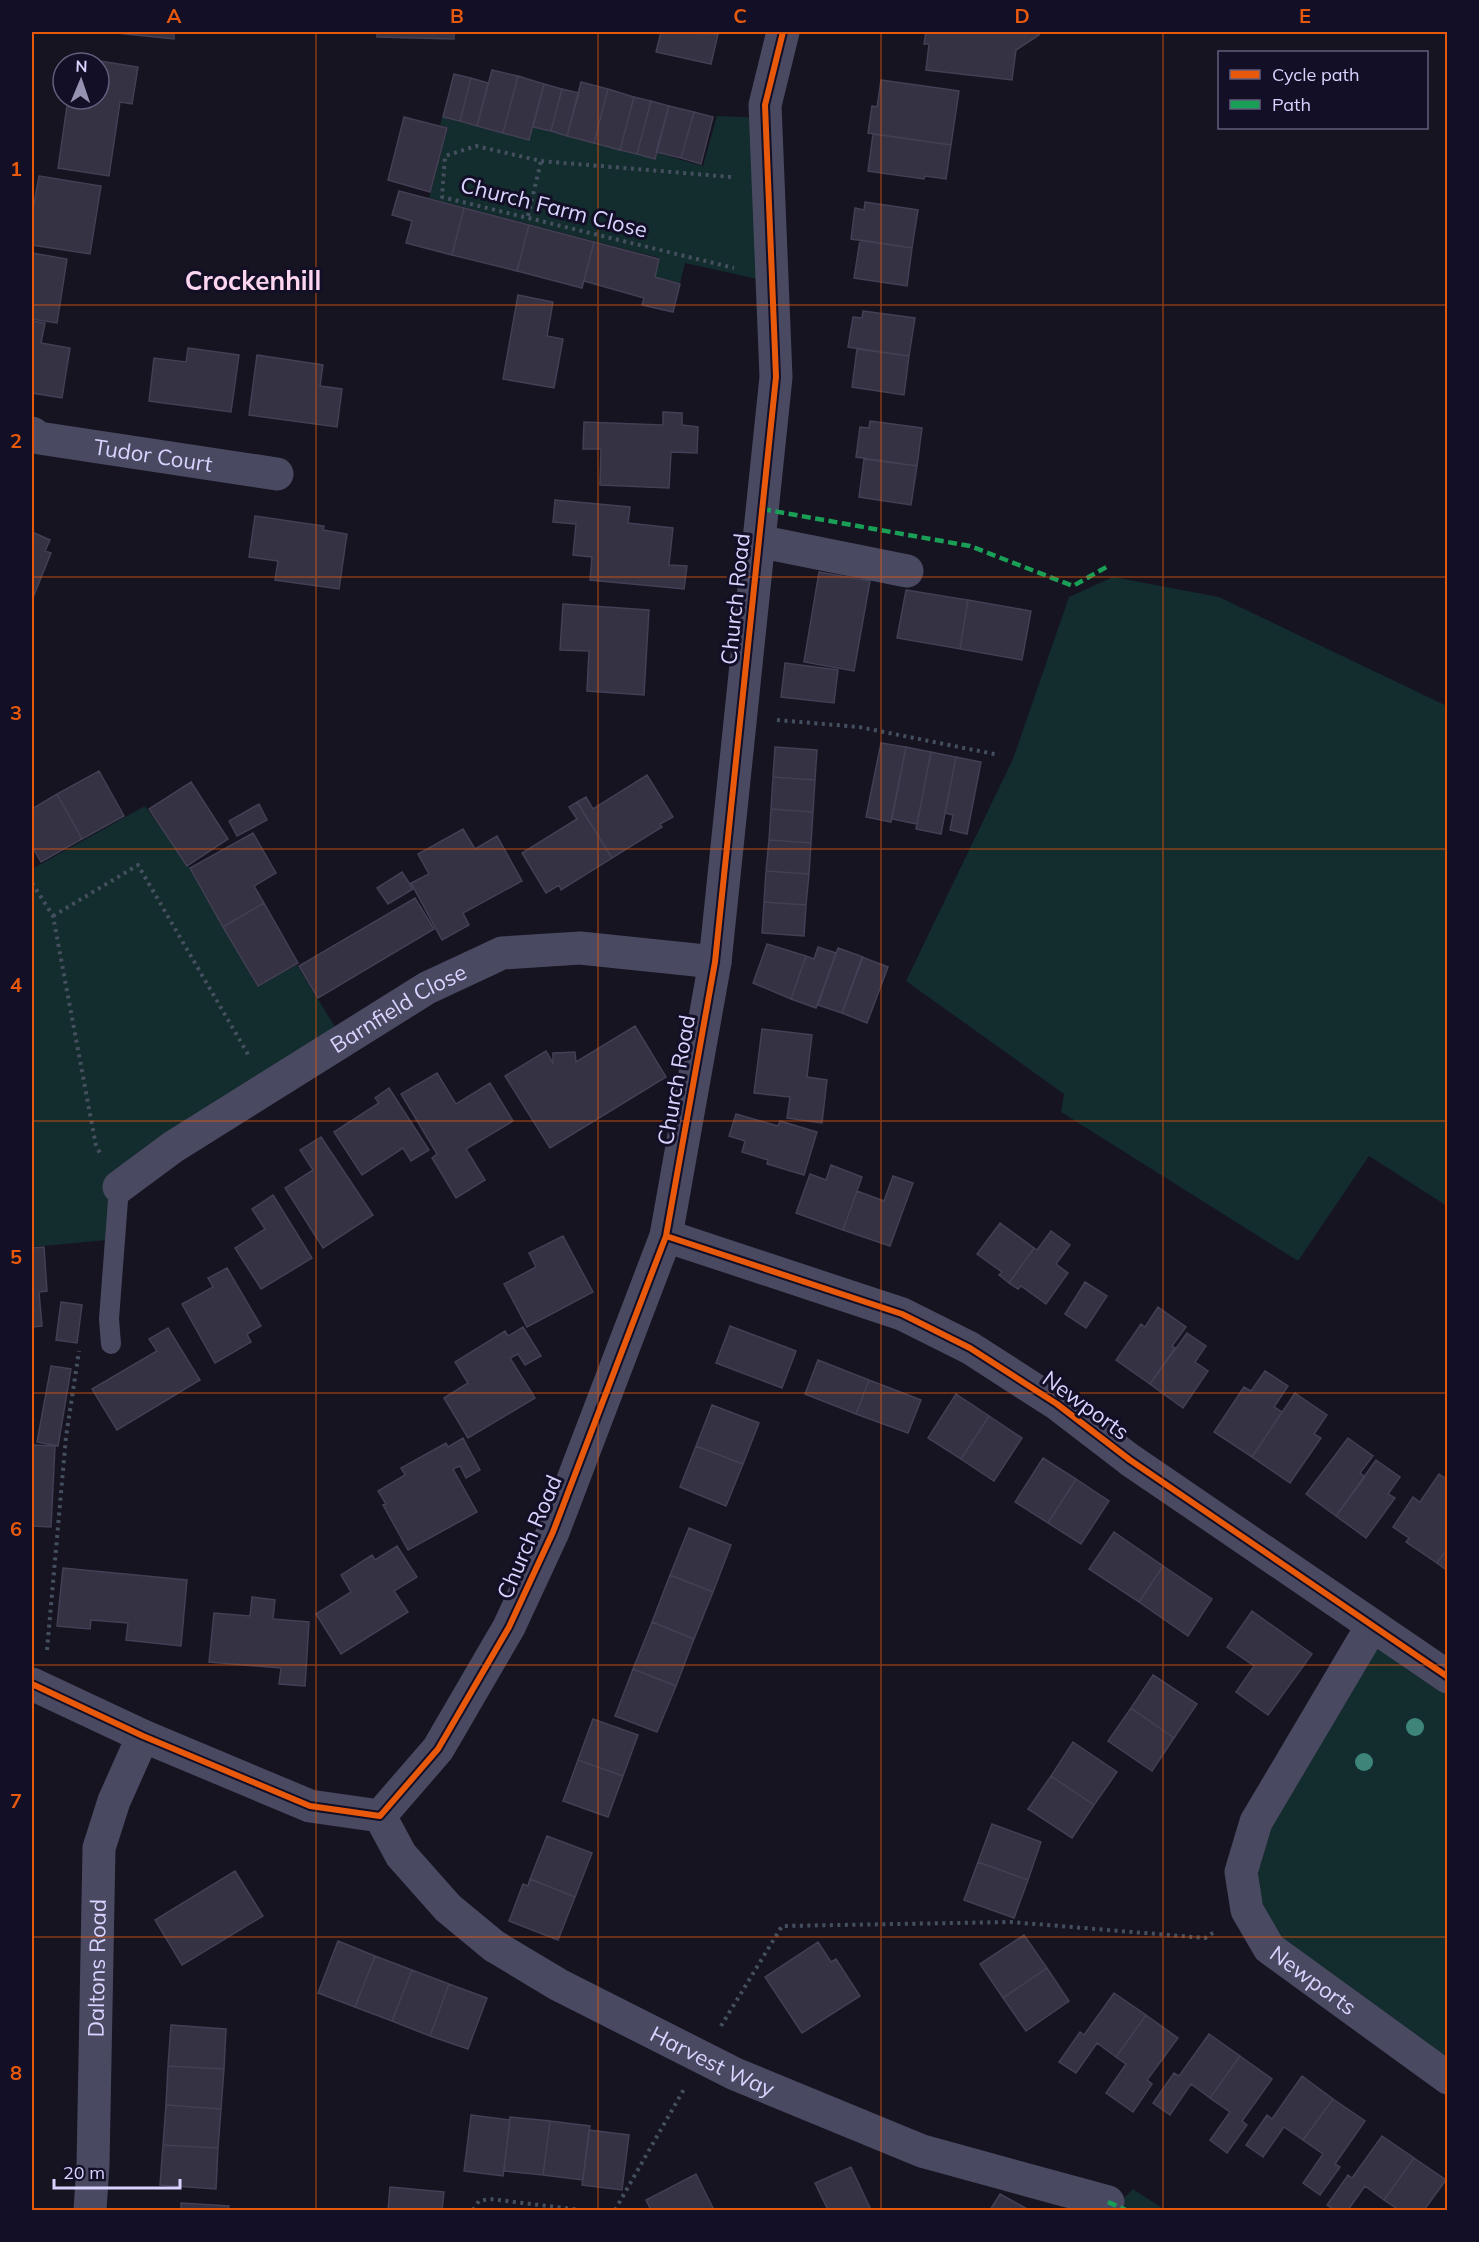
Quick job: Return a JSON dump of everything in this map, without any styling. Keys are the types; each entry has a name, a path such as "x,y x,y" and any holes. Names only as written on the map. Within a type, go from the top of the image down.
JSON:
{"street":[{"name":"Church Road","path":"380,1816 438,1749 509,1627 553,1532 666,1236 715,962 776,377 765,105 783,32"},
{"name":"Tudor Court","path":"32,433 39,438 277,474"},
{"path":"758,541 907,571"},
{"name":"Barnfield Close","path":"119,1186 173,1147 427,988 502,953 580,948 715,962"},
{"name":"Newports","path":"666,1236 902,1314 970,1348 1057,1404 1130,1460 1448,1677"},
{"name":"Newports","path":"1372,1626 1256,1822 1241,1872 1247,1910 1269,1948 1448,2078"},
{"path":"37,1687 143,1736 310,1806 380,1816"},
{"name":"Daltons Road","path":"90,2211 99,1848 114,1801 143,1736"},
{"name":"Harvest Way","path":"380,1816 401,1855 448,1908 494,1946 559,1985 735,2074 922,2151 1108,2202"}],"lane":[{"path":"111,1344 109,1319 119,1186"}],"path":[{"path":"528,216 541,161"},
{"path":"741,717 859,727 999,755"},
{"path":"53,916 138,865 267,1088"},
{"path":"32,883 53,916 96,1146 119,1186"},
{"path":"37,1687 66,1437 80,1345"},
{"path":"727,2015 783,1926 1011,1922 1205,1938 1247,1910"},
{"path":"615,2211 702,2058"},
{"path":"473,2211 479,2201 490,2199 581,2211"}],"green space":[{"path":"717,116 764,118 771,282 685,263 680,283 655,277 660,258 429,198 448,128 440,125 442,117 529,140 533,127 655,159 657,153 703,166"},
{"path":"1113,577 1219,597 1447,706 1447,1206 1369,1156 1298,1261 1061,1112 1064,1094 906,981 1013,759 1069,597"},
{"path":"145,806 190,868 257,986 297,965 343,1040 118,1186 107,1240 32,1247 32,869"},
{"path":"1372,1628 1447,1679 1447,2076 1248,1911 1257,1822"},
{"path":"1133,2189 1165,2210 1112,2210"}],"building":[{"path":"106,32 174,32 174,39"},
{"path":"377,32 454,32 454,39 377,37"},
{"path":"661,32 718,34 711,64 656,52"},
{"path":"926,32 1040,32 1016,50 1012,80 926,70 929,44 924,44"},
{"path":"111,63 138,67 132,104 120,102 109,176 58,168 66,111 111,111"},
{"path":"492,70 518,76 503,133 477,126"},
{"path":"454,74 471,78 460,121 443,117"},
{"path":"518,76 544,84 529,140 503,133"},
{"path":"471,78 488,83 477,126 460,121"},
{"path":"881,80 959,91 951,145 868,133 872,106 877,107"},
{"path":"581,82 608,89 594,143 567,136"},
{"path":"544,84 562,89 551,131 533,127"},
{"path":"562,89 579,93 567,136 551,131"},
{"path":"608,89 634,97 620,150 594,143"},
{"path":"634,97 651,101 637,154 620,150"},
{"path":"651,101 669,106 655,159 637,154"},
{"path":"669,106 694,112 681,158 656,152"},
{"path":"694,112 713,117 701,164 681,158"},
{"path":"404,117 447,128 430,192 388,180"},
{"path":"873,134 951,145 946,179 925,176 924,179 868,171"},
{"path":"39,176 101,186 90,254 32,245 32,215"},
{"path":"399,191 464,208 452,255 406,243 412,221 392,215"},
{"path":"865,202 918,210 912,248 851,239 855,208 864,210"},
{"path":"464,208 529,225 517,271 452,255"},
{"path":"529,225 594,242 582,288 517,271"},
{"path":"860,240 912,248 907,286 854,278"},
{"path":"594,242 659,259 655,277 680,284 673,312 642,305 644,298 584,281"},
{"path":"32,253 67,259 57,323 32,319"},
{"path":"518,295 553,302 547,336 563,339 554,388 503,379"},
{"path":"863,311 915,318 909,356 848,347 853,317 862,318"},
{"path":"32,321 45,323 41,343 70,348 62,398 32,393"},
{"path":"188,348 239,355 231,412 149,401 154,358 186,362"},
{"path":"857,349 909,356 904,395 852,387"},
{"path":"257,355 323,365 320,386 342,389 337,427 249,415"},
{"path":"663,412 682,413 682,425 698,427 697,453 671,452 669,488 600,485 601,449 583,449 584,422 663,425"},
{"path":"870,421 922,428 917,466 856,457 860,427 869,428"},
{"path":"864,459 917,466 911,505 859,497"},
{"path":"555,500 630,507 628,523 673,528 669,565 687,566 684,589 590,580 592,557 573,555 576,524 553,522"},
{"path":"255,516 324,526 323,530 347,534 339,589 275,580 278,561 249,557"},
{"path":"32,532 50,540 45,551 51,553 32,600"},
{"path":"819,572 870,581 854,671 804,662"},
{"path":"906,590 968,600 960,649 897,638"},
{"path":"968,600 1031,611 1022,660 960,649"},
{"path":"563,604 649,610 644,695 587,691 589,651 560,650"},
{"path":"785,663 838,670 834,703 781,697"},
{"path":"881,743 906,747 891,822 866,817"},
{"path":"775,747 817,750 815,780 773,777"},
{"path":"906,747 931,752 917,824 892,819"},
{"path":"931,752 956,757 941,834 916,829"},
{"path":"956,757 981,762 967,834 950,830 953,815 945,813"},
{"path":"99,771 124,816 82,839 57,794"},
{"path":"647,775 673,817 660,824 662,827 612,858 577,802 586,797 593,809"},
{"path":"773,777 815,780 813,812 771,809"},
{"path":"191,782 228,839 187,866 149,809"},
{"path":"57,794 82,839 41,862 32,846 32,809"},
{"path":"577,802 612,858 561,890 559,885 546,893 522,853 577,819 569,807"},
{"path":"259,804 267,820 237,836 229,821"},
{"path":"771,809 813,812 811,843 769,840"},
{"path":"463,829 475,849 497,836 522,881 463,913 469,925 442,940 411,883 429,874 418,854"},
{"path":"253,833 276,873 254,886 264,903 223,927 190,868"},
{"path":"769,840 811,843 809,874 766,871"},
{"path":"766,871 809,874 806,905 764,902"},
{"path":"402,872 413,889 388,904 377,888"},
{"path":"415,898 434,929 318,998 299,966"},
{"path":"764,902 806,905 804,936 762,933"},
{"path":"264,903 298,963 258,986 223,927"},
{"path":"767,944 806,956 791,999 753,983"},
{"path":"818,947 836,953 816,1008 791,999 806,956 814,959"},
{"path":"838,948 863,957 842,1013 818,1005"},
{"path":"862,957 888,967 867,1023 842,1013"},
{"path":"635,1026 666,1077 550,1148 505,1076 546,1051 553,1063 553,1053 575,1052 576,1062"},
{"path":"762,1029 812,1035 807,1077 827,1080 822,1123 787,1118 790,1097 754,1093"},
{"path":"437,1073 456,1104 490,1083 513,1121 466,1149 485,1180 456,1198 432,1158 437,1154 401,1094"},
{"path":"389,1088 429,1150 411,1161 403,1148 362,1175 334,1132 379,1103 375,1098"},
{"path":"736,1114 778,1126 780,1121 817,1132 804,1175 767,1164 768,1160 742,1152 745,1141 729,1136"},
{"path":"321,1137 373,1215 323,1248 285,1188 313,1170 300,1150"},
{"path":"831,1165 862,1177 843,1230 796,1213 810,1174 826,1180"},
{"path":"893,1176 913,1183 890,1246 843,1230 857,1191 884,1201"},
{"path":"273,1195 312,1258 261,1289 235,1248 265,1229 252,1209"},
{"path":"1000,1223 1034,1248 1009,1283 999,1275 1002,1272 977,1254"},
{"path":"1051,1231 1070,1245 1056,1264 1068,1273 1046,1304 1021,1286 1018,1289 1009,1283 1034,1248 1037,1250"},
{"path":"563,1236 593,1292 527,1327 504,1284 536,1267 529,1253"},
{"path":"44,1247 47,1291 39,1292 42,1326 32,1327 32,1248"},
{"path":"227,1268 261,1326 247,1334 251,1342 215,1363 182,1304 213,1287 208,1278"},
{"path":"1085,1282 1107,1296 1086,1328 1065,1314"},
{"path":"61,1302 82,1305 77,1343 56,1340"},
{"path":"1158,1307 1186,1327 1172,1346 1175,1348 1150,1384 1116,1360 1141,1324 1145,1327"},
{"path":"730,1326 796,1351 782,1388 716,1363"},
{"path":"523,1327 541,1356 525,1365 518,1354 510,1358 535,1398 468,1438 444,1398 468,1383 455,1362 505,1331 508,1336"},
{"path":"168,1328 200,1380 117,1430 92,1389 157,1351 149,1339"},
{"path":"1187,1333 1206,1346 1195,1362 1208,1371 1183,1408 1150,1384"},
{"path":"818,1360 869,1380 856,1414 805,1394"},
{"path":"51,1366 71,1369 58,1446 37,1442"},
{"path":"1265,1371 1288,1386 1274,1407 1282,1412 1252,1457 1214,1432 1244,1387 1251,1391"},
{"path":"869,1380 921,1400 908,1433 856,1414"},
{"path":"1295,1393 1327,1415 1314,1434 1321,1438 1290,1483 1252,1457"},
{"path":"956,1394 989,1416 961,1459 928,1438"},
{"path":"712,1405 759,1423 743,1464 696,1446"},
{"path":"989,1416 1022,1438 994,1481 961,1459"},
{"path":"463,1438 480,1470 466,1478 460,1466 453,1469 477,1512 408,1550 383,1505 386,1504 378,1491 405,1475 401,1468 446,1443 448,1447"},
{"path":"1348,1438 1373,1456 1360,1473 1365,1477 1336,1516 1306,1494"},
{"path":"32,1445 55,1446 51,1527 32,1526"},
{"path":"696,1446 743,1464 726,1506 680,1487"},
{"path":"1043,1458 1076,1479 1048,1523 1015,1502"},
{"path":"1376,1460 1400,1477 1388,1494 1395,1498 1366,1538 1336,1516"},
{"path":"1439,1474 1448,1480 1448,1548 1437,1563 1406,1542 1409,1538 1393,1527 1413,1497 1420,1502"},
{"path":"1076,1479 1109,1501 1081,1544 1048,1523"},
{"path":"689,1528 731,1545 713,1592 670,1575"},
{"path":"1114,1532 1163,1566 1139,1602 1089,1569"},
{"path":"397,1546 417,1577 394,1591 408,1612 341,1654 316,1614 351,1592 341,1575 372,1555 375,1560"},
{"path":"1448,1548 1448,1571 1437,1563"},
{"path":"1163,1566 1212,1599 1188,1636 1139,1602"},
{"path":"63,1568 187,1580 181,1646 126,1640 128,1623 91,1620 90,1629 57,1626"},
{"path":"670,1575 713,1592 694,1639 652,1622"},
{"path":"252,1597 275,1600 273,1619 309,1622 305,1686 279,1684 281,1668 209,1662 214,1613 250,1616"},
{"path":"1252,1611 1312,1654 1268,1715 1236,1692 1254,1666 1227,1647"},
{"path":"652,1622 694,1639 676,1686 633,1669"},
{"path":"633,1669 676,1686 657,1732 615,1716"},
{"path":"1153,1675 1197,1704 1174,1738 1131,1708"},
{"path":"1131,1708 1174,1738 1152,1771 1108,1741"},
{"path":"593,1719 638,1735 623,1776 578,1760"},
{"path":"1073,1742 1117,1772 1094,1805 1051,1776"},
{"path":"578,1760 623,1776 608,1817 563,1801"},
{"path":"1051,1776 1094,1805 1072,1838 1028,1809"},
{"path":"992,1824 1041,1842 1028,1880 978,1862"},
{"path":"547,1836 592,1853 575,1897 530,1879"},
{"path":"978,1862 1028,1880 1014,1918 964,1900"},
{"path":"235,1871 263,1916 182,1965 155,1920"},
{"path":"530,1879 575,1897 558,1940 509,1921 523,1884 528,1886"},
{"path":"1024,1935 1047,1968 1003,1998 980,1964"},
{"path":"338,1941 375,1956 355,2007 318,1993"},
{"path":"818,1942 831,1962 836,1959 860,1996 802,2033 765,1977"},
{"path":"375,1956 412,1970 392,2021 355,2007"},
{"path":"1047,1968 1069,2001 1026,2031 1003,1998"},
{"path":"412,1970 449,1984 430,2036 392,2021"},
{"path":"449,1984 487,1998 468,2049 430,2036"},
{"path":"1114,1993 1146,2015 1116,2057 1097,2043 1076,2073 1059,2062 1080,2032 1084,2035"},
{"path":"1146,2015 1178,2038 1147,2080 1152,2084 1133,2112 1106,2093 1126,2064 1116,2057"},
{"path":"171,2025 226,2029 224,2069 168,2066"},
{"path":"1209,2034 1240,2056 1210,2098 1191,2084 1170,2115 1153,2103 1174,2073 1179,2076"},
{"path":"1240,2056 1272,2079 1242,2121 1247,2125 1227,2153 1210,2140 1230,2112 1210,2098"},
{"path":"168,2066 224,2069 221,2109 166,2105"},
{"path":"1302,2076 1333,2099 1303,2140 1284,2127 1263,2157 1246,2145 1267,2115 1272,2119"},
{"path":"1333,2099 1365,2121 1335,2164 1340,2167 1320,2195 1303,2183 1323,2154 1303,2140"},
{"path":"166,2105 221,2109 218,2148 163,2145"},
{"path":"471,2115 510,2120 503,2176 464,2171"},
{"path":"510,2117 550,2121 543,2175 504,2171"},
{"path":"550,2121 590,2126 583,2180 543,2175"},
{"path":"589,2130 629,2135 622,2190 582,2185"},
{"path":"1382,2136 1414,2158 1384,2200 1365,2186 1348,2210 1335,2210 1327,2205 1348,2175 1352,2178"},
{"path":"163,2145 218,2148 216,2189 160,2185"},
{"path":"1414,2158 1446,2180 1424,2210 1399,2210 1384,2200"},
{"path":"851,2167 871,2210 828,2210 815,2183"},
{"path":"696,2174 714,2210 651,2210 646,2200"},
{"path":"390,2187 444,2192 442,2210 388,2210"},
{"path":"1000,2194 1029,2210 990,2210"},
{"path":"181,2203 229,2206 228,2210 181,2210"}],"marked path":[{"path":"762,509 970,546 1073,586 1110,565"},
{"path":"1108,2202 1126,2210"}],"cycle path":[{"path":"32,1684 143,1736 310,1806 380,1816 438,1749 509,1627 553,1532 666,1236 715,962 776,377 765,105 783,32"},
{"path":"666,1236 902,1314 970,1348 1057,1404 1130,1460 1448,1677"}],"district":[{"name":"Crockenhill","path":"253,280"}]}
